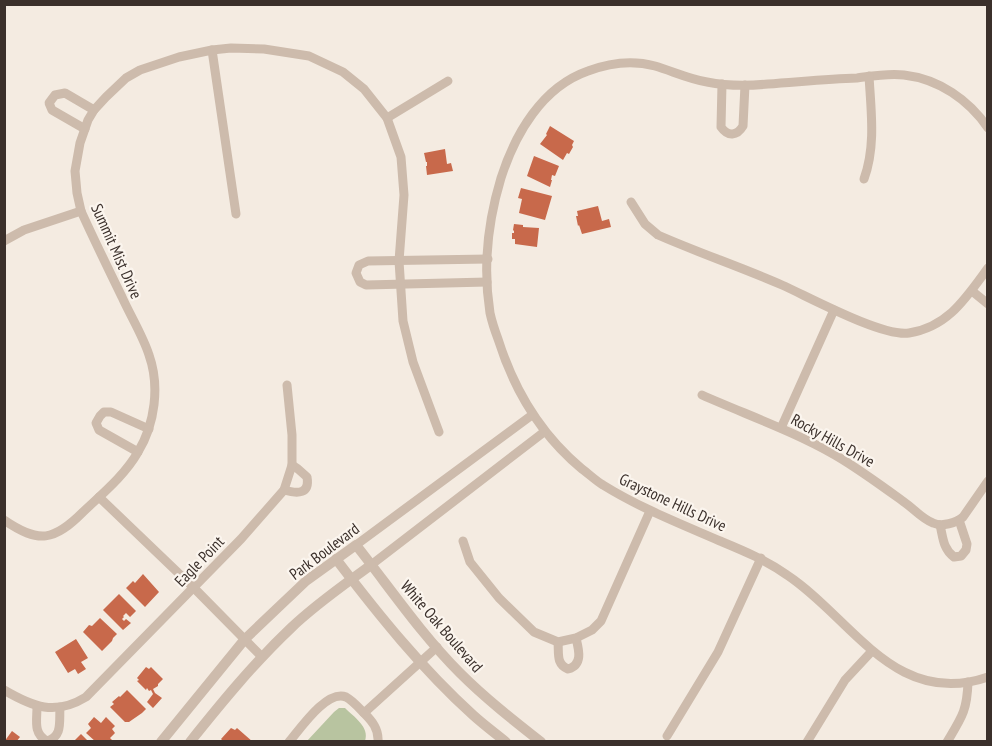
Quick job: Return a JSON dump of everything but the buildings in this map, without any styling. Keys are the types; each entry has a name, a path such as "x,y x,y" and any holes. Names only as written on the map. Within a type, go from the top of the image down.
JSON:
{"street":[{"name":"Summit Mist Drive","path":"4,520 35,537 56,534 71,524 126,468 138,452 149,429 155,386 149,356 81,211 75,171 80,143 88,120 94,110 126,78 140,70 179,57 212,50 264,49 309,56 343,72 364,89 387,118 401,157 404,195 399,261 403,321 413,362 439,432"},
{"path":"212,50 236,214"},
{"name":"Graystone Hills Drive","path":"987,128 981,118 966,103 948,90 929,81 906,75 745,85 705,82 651,65 628,63 606,65 588,70 554,90 538,106 527,122 504,169 490,220 487,282 491,315 507,368 532,415 544,432 572,461 601,484 650,511 761,558 811,592 872,651 904,673 921,679 944,682 968,682 987,677"},
{"path":"864,179 871,153 869,76"},
{"path":"387,118 448,81"},
{"path":"722,84 721,126 724,131 735,135 743,126 745,85"},
{"path":"85,129 52,110 49,103 55,95 65,93 94,110"},
{"path":"631,202 645,224 658,236 780,284 834,310 894,333 907,334 941,322 972,291 987,268"},
{"path":"4,241 24,230 81,211"},
{"path":"487,282 366,285 360,282 356,273 359,265 368,261 488,259"},
{"path":"972,291 987,304"},
{"path":"781,428 834,310"},
{"name":"Eagle Point","path":"37,707 60,707 76,703 86,697 241,539 284,490 291,465 292,435 287,386"},
{"name":"Rocky Hills Drive","path":"702,395 781,428 836,456 896,496 928,521 940,525"},
{"path":"138,452 99,430 96,423 104,412 111,412 149,429"},
{"name":"Park Boulevard","path":"161,741 245,639 306,581 532,415"},
{"path":"190,741 262,657 299,621 329,595 544,432"},
{"path":"284,490 300,492 307,486 307,477 291,465"},
{"path":"959,520 967,544 961,556 954,557 945,548 940,525 959,520 967,512 987,481"},
{"path":"99,497 262,657"},
{"path":"463,541 470,562 499,598 534,632 558,642 576,638 592,630 601,621 650,511"},
{"name":"White Oak Boulevard","path":"356,545 418,626 460,673 541,741"},
{"path":"667,736 694,695 718,652 761,558"},
{"path":"336,559 383,619 420,661 474,716 506,741"},
{"path":"558,642 561,665 568,669 573,668 579,661 576,638"},
{"path":"364,713 437,647"},
{"path":"807,741 845,680 872,651"},
{"path":"947,741 965,711 968,682"},
{"path":"4,690 37,707 36,730 40,737 47,741 58,735 60,707"},
{"path":"289,741 319,707 330,698 338,696 347,698 373,723 378,732 378,741"}],"green space":[{"path":"339,708 345,708 360,723 365,731 365,741 307,741 334,712"}]}
